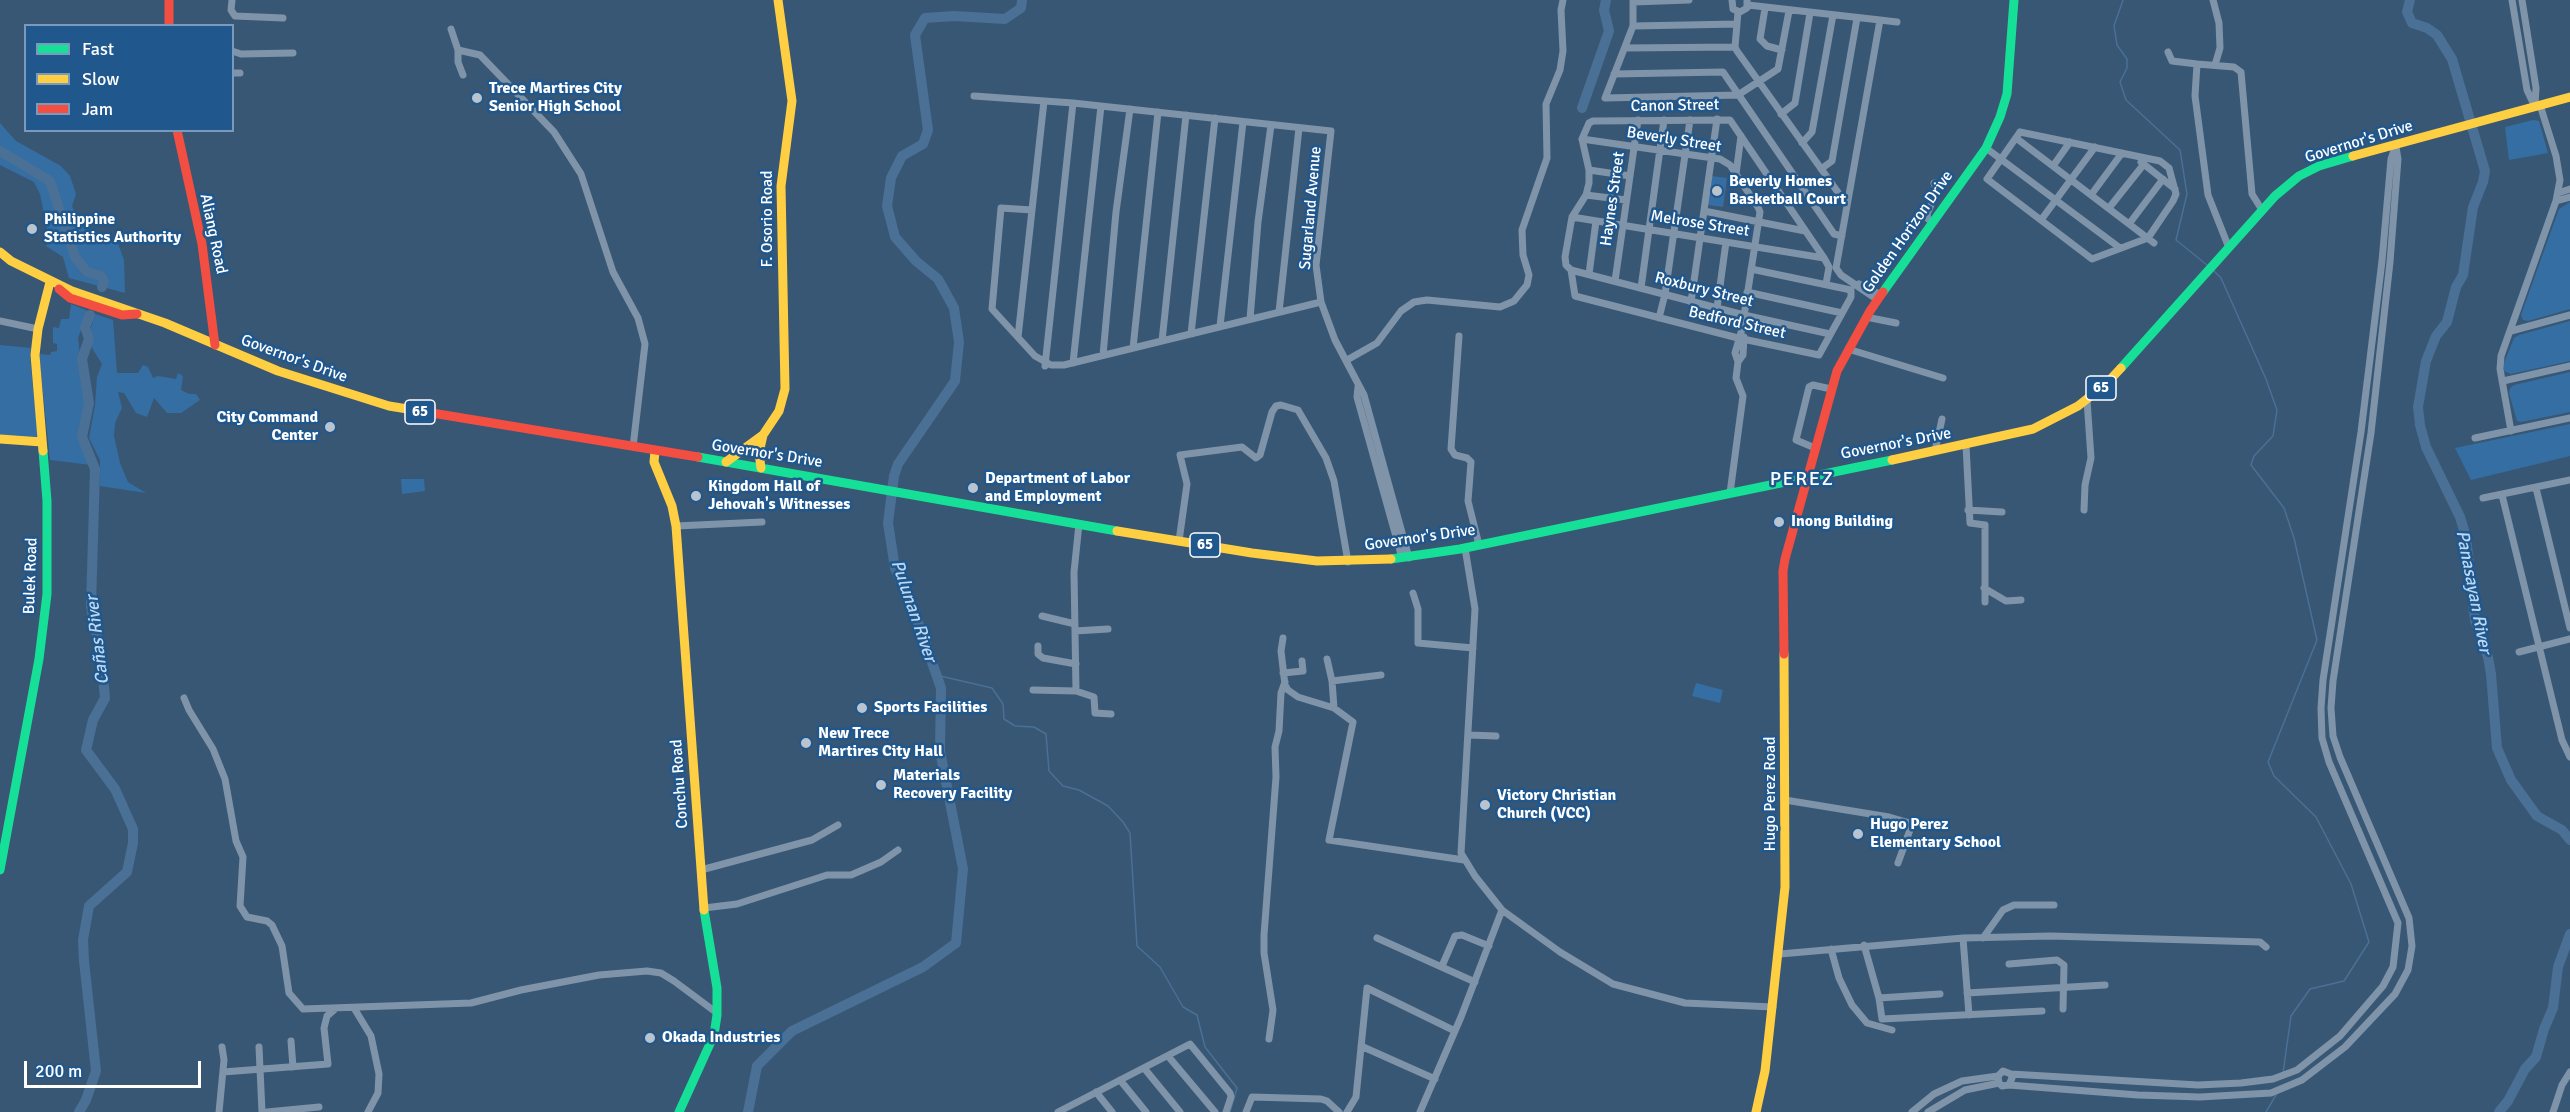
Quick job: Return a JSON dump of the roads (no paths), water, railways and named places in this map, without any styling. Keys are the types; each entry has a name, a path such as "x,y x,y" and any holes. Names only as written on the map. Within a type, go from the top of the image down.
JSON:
{"main road":[{"path":"169,0 169,24"},
{"name":"F. Osorio Road","path":"726,462 763,435 779,411 785,389 781,186 792,101 778,0"},
{"name":"Golden Horizon Drive","path":"1806,477 1831,389 1848,349 1879,297 1986,148 2000,117 2007,94 2014,0"},
{"name":"Governor's Drive","path":"0,252 11,261 72,291 125,308 315,384 389,406 839,481 1179,541 1279,557 1348,562 1406,558 1465,548 1966,445 2033,429 2058,418 2087,400 2114,376 2262,210 2287,185 2311,170 2570,97"},
{"name":"Aliang Road","path":"177,132 203,252 215,345"},
{"name":"Governor's Drive","path":"0,243 15,257 17,263"},
{"name":"Bulek Road","path":"0,870 39,659 47,594 48,538 35,359 38,329 50,282"},
{"name":"F. Osorio Road","path":"761,468 759,453 763,435"},
{"path":"0,439 42,442"},
{"name":"Conchu Road","path":"655,451 654,462 672,506 676,526 700,870 717,988 714,1035 679,1112"},
{"name":"Hugo Perez Road","path":"1756,1112 1765,1071 1780,954 1785,887 1783,571 1806,477"},
{"path":"0,811 10,810"}],"street":[{"path":"232,0 231,10 235,16 283,18"},
{"path":"1347,360 1377,343 1401,311 1414,302 1426,300 1500,307 1514,301 1527,285 1529,275 1523,255 1522,230 1547,158 1546,104 1560,70 1563,51 1561,10 1563,0"},
{"path":"1689,0 1633,1 1633,26 1605,98 1738,95 1778,69 1789,11"},
{"path":"1732,0 1731,6 1738,12"},
{"path":"2213,0 2219,23 2220,48 2216,65"},
{"path":"2511,431 2500,356 2511,331 2557,197 2560,180 2556,156 2537,106 2527,90 2512,0"},
{"path":"2522,0 2537,106"},
{"path":"1738,12 1745,10 1747,3 1789,11 1897,22"},
{"path":"1766,8 1760,39 1767,46 1782,50"},
{"path":"1738,12 1735,47 1758,83 1847,205"},
{"path":"1781,114 1795,103 1810,13"},
{"path":"1802,143 1812,132 1833,15"},
{"path":"1821,169 1832,161 1857,18"},
{"path":"1879,297 1841,275 1836,268 1880,20"},
{"path":"1633,26 1737,24"},
{"path":"451,29 463,75"},
{"path":"1625,48 1735,47"},
{"path":"458,50 480,55 554,132 581,174 613,272 642,331 645,354 633,447"},
{"path":"234,52 241,54 293,53"},
{"path":"2168,52 2172,61 2234,66 2241,72 2252,194 2262,210"},
{"path":"2197,64 2195,96 2208,195 2226,250"},
{"path":"1614,74 1723,72 1834,234 1842,236"},
{"path":"974,96 1073,103 1299,128 1279,312"},
{"path":"1018,337 1044,101"},
{"path":"1045,366 1073,103"},
{"path":"1073,363 1101,106"},
{"path":"1103,355 1116,212 1130,109"},
{"path":"1133,348 1158,112"},
{"path":"1162,341 1186,115"},
{"path":"1191,334 1215,118"},
{"path":"1691,302 1717,119"},
{"name":"Haynes Street","path":"1615,281 1638,120"},
{"path":"1641,288 1664,120"},
{"path":"1659,318 1665,294 1690,120"},
{"name":"Canon Street","path":"1582,139 1590,121 1730,120 1824,258 1829,267 1826,284"},
{"path":"1220,326 1243,122"},
{"path":"1250,319 1258,222 1271,125"},
{"name":"Sugarland Avenue","path":"1299,128 1331,131 1316,265 1321,302 1331,332 1347,360 1358,387 1357,397 1406,558"},
{"path":"2020,132 2166,164 2175,189 2174,201 2151,240 2120,248 2092,259 1987,179 2016,138 2020,132"},
{"path":"1736,174 1741,136"},
{"path":"2016,138 2151,240"},
{"path":"1571,270 1566,265 1564,257 1572,217 1586,195 1589,183 1589,170 1582,139"},
{"name":"Beverly Street","path":"1582,139 1726,161 1758,207 1758,222 1742,329 1743,355 1738,362 1736,378 1743,396 1730,493"},
{"path":"2053,166 2070,142"},
{"path":"1928,1112 1965,1090 1998,1079 2004,1071 2011,1074 2198,1085 2273,1079 2297,1070 2340,1036 2383,986 2394,967 2398,944 2398,923 2329,762 2322,738 2321,708 2323,680 2361,432 2382,261 2391,159 2396,145"},
{"path":"1998,1079 2002,1086 2138,1095 2200,1098 2271,1093 2302,1080 2345,1047 2395,994 2408,970 2412,946 2409,918 2336,747 2332,736 2331,708 2333,681 2371,433 2390,261 2398,159 2396,145"},
{"path":"2041,220 2095,147"},
{"path":"1986,148 2120,248"},
{"path":"2091,195 2122,153"},
{"path":"2132,155 2175,189"},
{"path":"2109,208 2144,164"},
{"path":"1589,170 1630,176"},
{"path":"2129,224 2163,179"},
{"path":"1933,222 1927,214 1937,191 1934,183"},
{"path":"2557,197 2570,189"},
{"path":"1586,195 1626,200"},
{"path":"2557,197 2570,197"},
{"path":"1032,210 1001,208 992,309 1045,366 1073,363 1321,302"},
{"path":"1704,211 1806,231"},
{"name":"Melrose Street","path":"1572,217 1824,258"},
{"path":"1589,274 1596,220"},
{"path":"1717,308 1726,242"},
{"path":"1751,269 1826,284"},
{"name":"Roxbury Street","path":"1571,270 1691,302 1830,334"},
{"name":"Bedford Street","path":"1571,270 1575,296 1741,339 1819,355 1852,294 1848,288 1826,284"},
{"path":"1748,292 1842,313"},
{"path":"2511,331 2570,315"},
{"path":"1866,317 1896,323"},
{"path":"0,321 38,329"},
{"path":"1460,336 1451,449 1455,455 1467,458 1471,462 1468,501 1483,544"},
{"path":"1848,349 1943,378"},
{"path":"2502,381 2570,366"},
{"path":"1815,448 1796,440 1809,387 1818,386 1831,389"},
{"path":"2084,510 2085,485 2091,458 2087,400"},
{"path":"1179,541 1187,484 1180,455 1242,447 1256,458 1260,455 1272,412 1276,406 1281,405 1298,410 1329,464 1348,562"},
{"path":"2475,438 2570,417"},
{"path":"1935,451 1942,419"},
{"path":"1966,445 1970,523 1985,525 1985,602"},
{"path":"2483,498 2570,482"},
{"path":"2536,488 2570,628"},
{"path":"2502,495 2562,740 2570,757"},
{"path":"1968,510 2002,512"},
{"path":"676,526 762,522"},
{"path":"1076,692 1074,572 1079,524"},
{"path":"1465,548 1475,609 1461,853 1464,860 1502,910 1560,952 1613,984 1684,1003 1773,1007"},
{"path":"1984,588 2006,601 2021,600"},
{"path":"1413,593 1418,609 1418,643 1473,648"},
{"path":"1042,616 1075,628 1108,629"},
{"path":"1282,638 1284,682 1288,690 1298,697 1334,708 1352,719 1353,725 1329,840 1464,860"},
{"path":"2519,652 2570,639"},
{"path":"1038,646 1038,654 1042,658 1076,664"},
{"path":"1327,659 1332,681 1334,708"},
{"path":"1283,673 1302,671 1302,661"},
{"path":"1332,681 1382,675"},
{"path":"1269,1039 1273,1010 1269,972 1264,953 1264,935 1276,777 1275,747 1284,682"},
{"path":"1033,690 1076,692 1094,697 1095,713 1111,714"},
{"path":"184,698 192,716 213,749 225,779 236,842 243,857 240,906 247,917 267,921 272,925 282,946 289,993 307,1010 471,1003 521,990 599,975 647,971 661,973 717,1013"},
{"path":"1469,735 1496,736"},
{"path":"1785,800 1889,817 1910,823 1911,827 1898,863"},
{"path":"700,870 812,840 838,825"},
{"path":"704,908 737,904 827,875 850,875 881,862 898,850"},
{"path":"1983,938 2003,909 2014,905 2054,905"},
{"path":"1420,1112 1475,982 1502,910"},
{"path":"1442,966 1455,936 1462,935 1489,946"},
{"path":"1780,954 1963,938 2051,936 2248,941 2260,942 2266,946"},
{"path":"1377,938 1475,982"},
{"path":"1963,938 1968,1015"},
{"path":"1864,945 1879,998 1882,1019 2042,1011"},
{"path":"1831,949 1839,978 1852,1005 1867,1023 1892,1030"},
{"path":"2009,964 2057,960 2064,965 2063,1009"},
{"path":"1967,993 2105,985"},
{"path":"1347,1112 1356,1097 1367,988 1455,1031"},
{"path":"1879,998 1940,994"},
{"path":"354,1008 371,1036 378,1063 378,1093 368,1112"},
{"path":"223,1072 328,1064 324,1028 327,1016 335,1009"},
{"path":"291,1041 293,1067"},
{"path":"1058,1112 1190,1044 1230,1093 1226,1112"},
{"path":"1361,1046 1435,1079"},
{"path":"219,1112 223,1072 222,1047"},
{"path":"259,1047 264,1112 319,1107"},
{"path":"1168,1056 1215,1112"},
{"path":"1144,1068 1180,1112"},
{"path":"2009,1085 2011,1074"},
{"path":"2553,1112 2562,1085 2569,1075"},
{"path":"1912,1112 1934,1094 1962,1082 1998,1079"},
{"path":"1120,1080 1146,1112"},
{"path":"1096,1092 1112,1112"},
{"path":"1246,1112 1252,1097 1321,1099 1327,1101 1339,1112"},
{"path":"1073,1104 1078,1112"}],"waterway":[{"name":"Pulunan River","path":"748,1112 757,1066 792,1031 923,967 956,943 963,869 940,751 941,688 914,611 895,568 888,523 894,476 898,464 955,381 959,342 954,308 938,279 916,261 895,237 887,206 891,178 902,156 923,144 928,130 915,35 925,18 954,16 1005,19 1021,8 1022,0"},
{"path":"1582,108 1609,31 1604,10 1606,0"},
{"path":"2123,0 2114,26 2117,45 2127,59 2127,68 2120,82 2126,100 2180,150 2187,194 2176,240 2207,265"},
{"name":"Panasayan River","path":"2410,0 2407,12 2412,23 2427,28 2437,35 2452,59 2485,171 2473,207 2463,275 2456,287 2447,322 2436,336 2426,361 2418,407 2420,425 2426,447 2460,517 2466,537 2475,620 2488,657 2491,674 2497,748 2511,780 2537,816 2562,830 2570,840"},
{"name":"Cañas River","path":"0,151 50,181 75,257 87,272 101,276 104,282 102,287"},
{"path":"2213,270 2221,278 2266,379 2277,410 2273,436 2254,456 2251,465 2284,508 2294,538 2317,640 2268,762 2274,776 2316,817 2351,884 2369,942 2344,981 2310,989 2291,1016 2283,1073"},
{"name":"Cañas River","path":"79,1112 86,1100 96,1071 83,940 89,906 127,872 133,843 133,829 115,789 86,750 93,720 105,698 101,656 91,607 95,469 82,437 89,403 82,359 89,339 85,327 90,315"},
{"path":"936,675 992,688 1003,704 1004,719 1015,726 1034,727 1046,734 1049,771 1063,786 1079,790 1108,806 1123,822 1130,833 1137,946 1160,967 1183,1007 1197,1015 1205,1047 1237,1088 1230,1112"},
{"name":"Panasayan River","path":"2499,1112 2508,1101 2525,1069 2536,1057 2553,1008 2558,967 2570,934"},
{"path":"2266,1112 2276,1095"}],"place":[{"name":"Trece Martires City Senior High School","path":"477,98"},
{"name":"Beverly Homes Basketball Court","path":"1717,191"},
{"name":"Philippine Statistics Authority","path":"32,229"},
{"name":"City Command Center","path":"330,427"},
{"name":"Department of Labor and Employment","path":"973,488"},
{"name":"Kingdom Hall of Jehovah's Witnesses","path":"696,496"},
{"name":"Inong Building","path":"1779,522"},
{"name":"Sports Facilities","path":"862,708"},
{"name":"New Trece Martires City Hall","path":"806,743"},
{"name":"Materials Recovery Facility","path":"881,785"},
{"name":"Victory Christian Church (VCC)","path":"1485,805"},
{"name":"Hugo Perez Elementary School","path":"1858,834"},
{"name":"Okada Industries","path":"650,1038"}],"district":[{"name":"PEREZ","path":"1802,480"}]}
